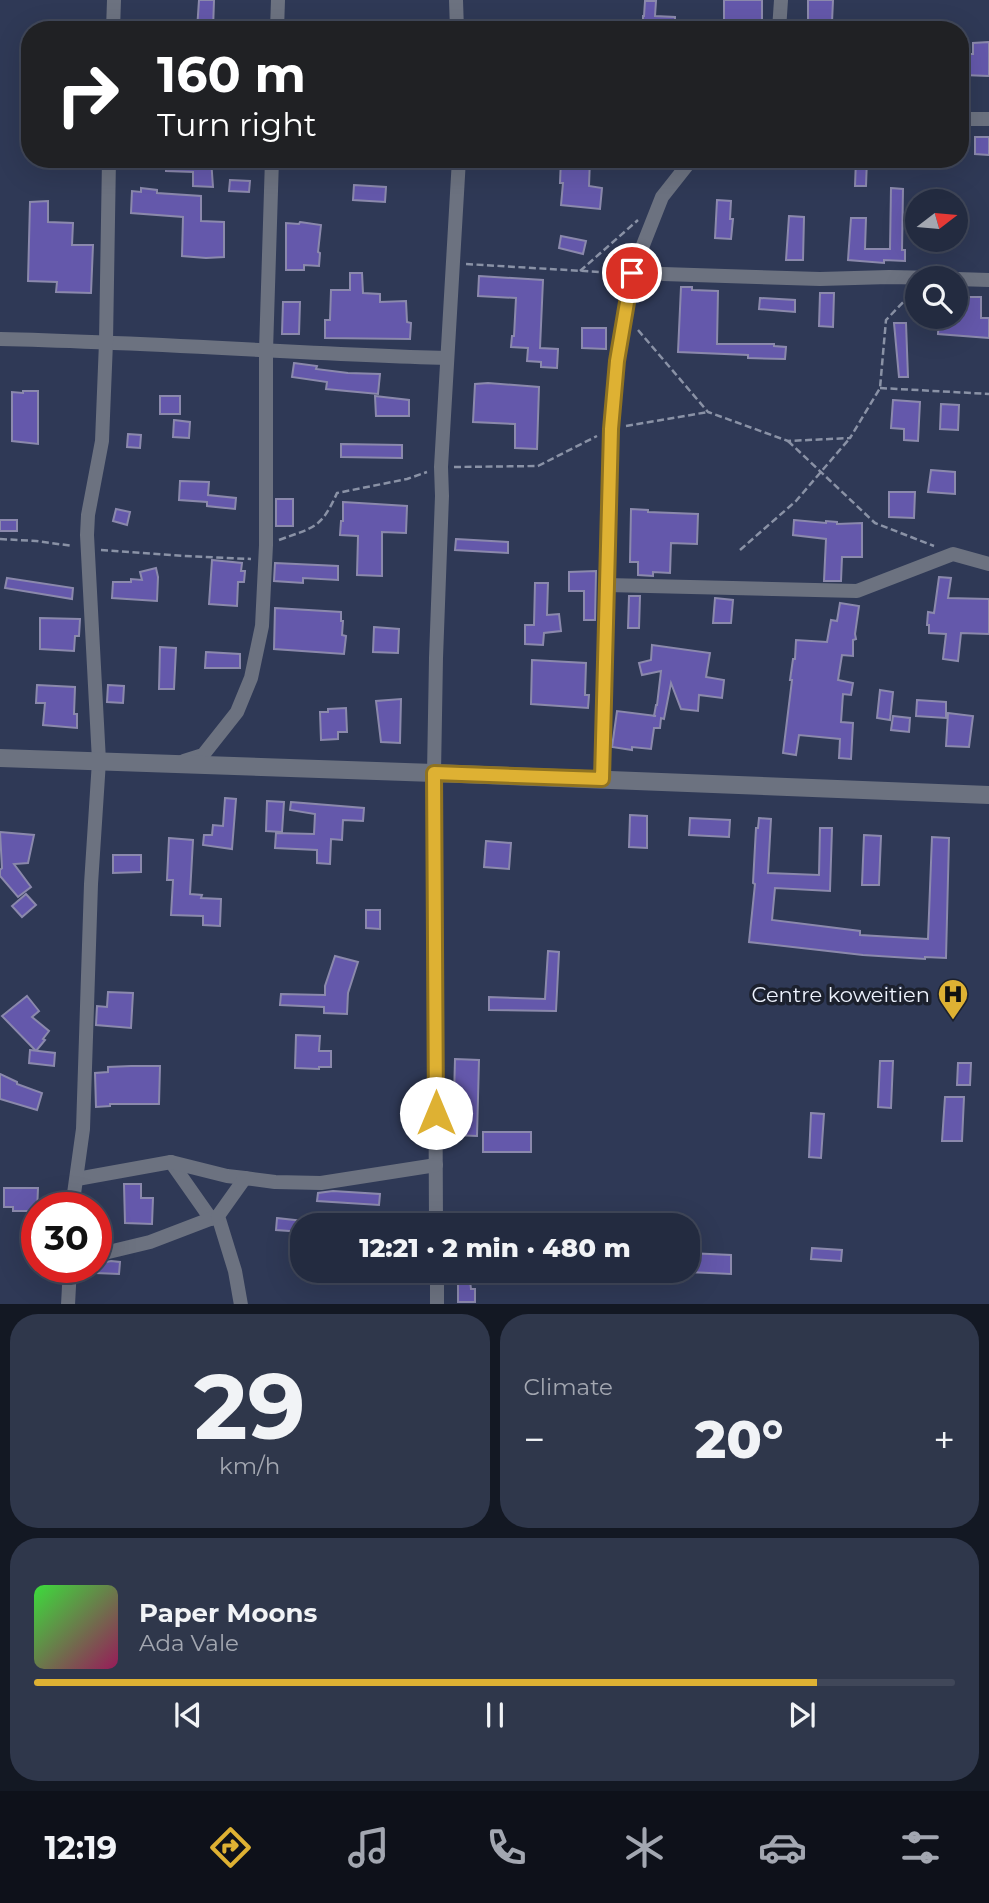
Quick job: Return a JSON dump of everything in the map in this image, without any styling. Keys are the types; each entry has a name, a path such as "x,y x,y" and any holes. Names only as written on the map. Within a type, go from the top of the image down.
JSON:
{"street":[{"path":"113,21 114,0"},
{"path":"277,21 278,0"},
{"path":"456,0 457,21"},
{"path":"780,21 781,0"},
{"path":"969,119 989,119"},
{"path":"75,1192 83,1129 99,761 88,515 102,441 109,168"},
{"path":"177,764 202,755 237,712 251,678 262,626 266,545 266,351 272,168"},
{"path":"436,1213 436,658 441,467 458,168"},
{"path":"602,779 611,429 617,361 632,273 662,197 685,168"},
{"path":"632,273 808,279 905,277"},
{"path":"968,279 989,280"},
{"path":"0,339 447,358"},
{"path":"607,585 857,591 953,554 989,564"},
{"path":"0,758 989,795"},
{"path":"77,1179 171,1161 227,1176 275,1182 321,1183 436,1165"},
{"path":"171,1161 215,1218 235,1271 241,1304"},
{"path":"112,1251 150,1242 215,1218 245,1178"},
{"path":"68,1304 69,1283"},
{"path":"436,1283 436,1304"}],"path":[{"path":"580,271 662,197"},
{"path":"453,263 632,273"},
{"path":"740,550 796,501 850,438 880,388 886,320 905,300"},
{"path":"624,314 709,412 788,441 875,523 953,554"},
{"path":"880,388 989,394"},
{"path":"0,539 88,549 252,559 266,545 317,526 328,513 337,493 407,479 441,467 538,466 611,429 709,412"},
{"path":"788,441 850,438"}],"building":[{"path":"199,0 214,0 213,21 198,21"},
{"path":"724,0 762,0 762,21 724,21"},
{"path":"808,0 833,0 832,21 808,21"},
{"path":"645,1 656,1 655,16 675,17 675,21 643,21"},
{"path":"989,42 989,76 969,75 969,54 973,54 973,43"},
{"path":"975,137 989,137 989,155 975,154"},
{"path":"166,168 212,168 213,187 193,186 193,172 166,171"},
{"path":"561,168 590,168 589,186 602,188 600,209 561,205 563,183 560,183"},
{"path":"856,168 867,168 866,186 855,186"},
{"path":"230,180 250,181 249,192 229,191"},
{"path":"354,185 386,187 385,202 353,200"},
{"path":"141,188 157,190 157,193 201,196 201,221 224,222 224,257 182,256 183,217 131,213 132,191 141,192"},
{"path":"891,188 903,189 902,250 905,250 905,261 884,260 884,263 848,260 851,218 866,218 865,249 890,249"},
{"path":"717,200 731,201 731,239 715,238"},
{"path":"48,201 48,222 73,223 72,245 93,245 91,293 56,292 57,282 28,281 30,202"},
{"path":"789,216 804,217 803,260 786,260"},
{"path":"286,223 321,225 319,266 304,265 304,270 286,270"},
{"path":"561,236 586,241 583,254 559,248"},
{"path":"350,273 362,273 363,293 380,294 380,302 406,301 407,322 411,323 410,339 325,338 325,320 330,320 331,290 350,290"},
{"path":"479,276 543,280 540,348 558,349 557,368 541,367 541,362 527,361 528,348 511,347 516,298 478,296"},
{"path":"681,287 718,291 717,344 774,344 786,347 785,359 678,352"},
{"path":"820,293 834,293 833,327 819,326"},
{"path":"968,297 981,297 981,318 989,318 989,338 938,334 938,329 968,329"},
{"path":"760,298 795,300 795,312 759,309"},
{"path":"283,302 300,302 299,334 282,334"},
{"path":"894,323 905,323 908,377 899,377"},
{"path":"582,328 606,328 606,349 582,348"},
{"path":"294,363 317,366 316,369 380,374 378,394 326,389 327,382 292,377"},
{"path":"475,384 539,387 537,449 515,448 515,424 473,422"},
{"path":"38,391 38,444 12,441 12,392"},
{"path":"160,396 180,396 180,414 160,414"},
{"path":"375,396 409,400 409,416 376,416"},
{"path":"893,400 920,402 918,441 904,440 904,429 891,428"},
{"path":"941,404 959,405 958,430 940,429"},
{"path":"174,420 190,422 189,438 173,437"},
{"path":"128,434 141,435 140,448 127,447"},
{"path":"341,444 402,445 402,458 341,457"},
{"path":"931,470 955,472 955,494 928,492"},
{"path":"180,481 209,482 208,495 236,498 235,509 207,506 207,502 179,500"},
{"path":"889,492 915,492 914,518 889,517"},
{"path":"276,499 293,499 293,526 276,526"},
{"path":"343,502 407,506 406,533 382,532 382,576 357,575 358,536 340,535"},
{"path":"116,509 130,512 127,525 113,521"},
{"path":"631,509 698,514 697,544 671,543 670,573 638,575 638,562 630,562"},
{"path":"0,520 17,520 17,531 0,531"},
{"path":"794,520 837,524 862,523 862,557 842,557 841,581 824,581 826,539 793,535"},
{"path":"456,539 508,542 508,553 455,550"},
{"path":"212,560 242,563 241,571 245,571 244,582 238,582 237,606 209,604"},
{"path":"275,563 338,566 338,580 303,578 303,583 274,581"},
{"path":"156,568 157,601 112,598 113,582 142,580 140,572"},
{"path":"596,571 595,620 584,620 584,591 569,591 569,572"},
{"path":"939,577 951,578 948,598 989,599 989,634 961,633 958,661 943,659 946,634 929,633 927,625 928,612 934,613"},
{"path":"7,578 73,588 72,599 5,588"},
{"path":"535,583 548,583 547,615 559,614 561,631 544,633 543,645 525,644 525,625 534,625"},
{"path":"629,596 640,596 639,628 628,628"},
{"path":"715,598 733,600 731,623 713,623"},
{"path":"840,603 859,606 853,656 842,655 838,680 853,683 851,695 843,694 841,722 853,723 851,759 839,758 840,739 799,735 796,755 783,753 796,640 827,642 831,620 837,621"},
{"path":"275,608 341,612 342,635 346,636 344,654 274,649"},
{"path":"40,618 80,619 79,636 75,636 74,651 40,649"},
{"path":"374,627 399,629 398,653 373,652"},
{"path":"652,645 710,653 706,677 724,680 722,698 699,695 698,711 681,709 671,683 664,719 661,718 660,728 654,728 651,749 612,747 617,711 654,716 661,671 642,675 639,663 651,660"},
{"path":"160,647 176,648 174,689 159,689"},
{"path":"206,652 240,654 240,668 205,668"},
{"path":"532,660 586,663 585,695 589,695 588,708 531,704"},
{"path":"37,685 75,687 74,714 77,714 77,728 43,725 45,703 36,703"},
{"path":"108,685 124,686 123,703 107,702"},
{"path":"880,690 893,692 890,720 877,718"},
{"path":"401,699 400,743 381,742 376,701"},
{"path":"917,700 946,702 946,718 916,716"},
{"path":"346,708 347,732 338,732 338,739 321,740 320,712"},
{"path":"948,713 973,716 969,747 946,746"},
{"path":"893,716 910,718 909,732 891,730"},
{"path":"225,798 236,799 232,849 203,845 204,835 212,835 213,825 223,826"},
{"path":"267,801 284,802 282,832 266,831"},
{"path":"291,802 364,808 363,821 343,820 342,840 331,839 330,864 317,863 317,850 275,848 276,833 314,834 315,814 290,810"},
{"path":"630,815 647,816 647,848 629,847"},
{"path":"690,818 730,820 729,837 689,835"},
{"path":"759,818 771,819 768,873 819,875 820,828 832,828 830,891 775,888 772,920 860,931 860,935 928,939 932,837 949,838 946,958 863,955 749,942 755,884 756,828"},
{"path":"0,832 34,835 28,863 14,864 31,887 18,897 0,876"},
{"path":"864,835 881,836 879,885 862,885"},
{"path":"169,838 193,840 190,894 202,895 201,898 221,899 220,926 203,925 203,916 171,915 173,880 167,880"},
{"path":"486,841 511,843 509,869 484,867"},
{"path":"113,855 141,855 141,872 113,873"},
{"path":"26,894 36,905 22,917 12,906"},
{"path":"366,910 380,910 380,929 366,928"},
{"path":"548,951 559,952 556,1011 489,1010 489,997 545,999"},
{"path":"335,956 358,962 348,993 347,1014 324,1013 324,1007 280,1005 281,994 325,995 325,986"},
{"path":"108,992 133,993 131,1028 96,1025 97,1006 107,1007"},
{"path":"27,996 39,1011 32,1017 49,1031 36,1051 2,1016"},
{"path":"296,1035 320,1036 319,1051 331,1051 331,1067 295,1068"},
{"path":"30,1050 55,1053 54,1066 29,1063"},
{"path":"455,1059 479,1060 477,1136 453,1135"},
{"path":"880,1061 893,1061 891,1108 878,1107"},
{"path":"958,1063 971,1063 970,1085 957,1085"},
{"path":"160,1066 159,1104 110,1104 96,1107 95,1073 108,1072 108,1067"},
{"path":"0,1074 17,1084 42,1093 37,1110 0,1099"},
{"path":"945,1097 964,1097 962,1141 942,1141"},
{"path":"811,1113 824,1114 821,1158 809,1157"},
{"path":"483,1132 531,1132 531,1152 483,1152"},
{"path":"124,1184 141,1184 141,1198 153,1198 152,1224 125,1223"},
{"path":"4,1188 38,1188 38,1192 21,1192 21,1211 4,1207"},
{"path":"333,1191 380,1194 379,1205 317,1201 318,1193"},
{"path":"277,1218 290,1220 290,1231 276,1230"},
{"path":"812,1248 842,1250 841,1261 811,1259"},
{"path":"700,1254 731,1255 731,1274 700,1273"},
{"path":"112,1261 120,1262 119,1274 112,1274"},
{"path":"458,1283 470,1283 471,1289 475,1289 475,1302 458,1302"}],"place":[{"name":"Centre koweitien","path":"953,1021"}],"route":[{"path":"436,1113 434,773 602,779 611,429 617,361 632,273"}]}
